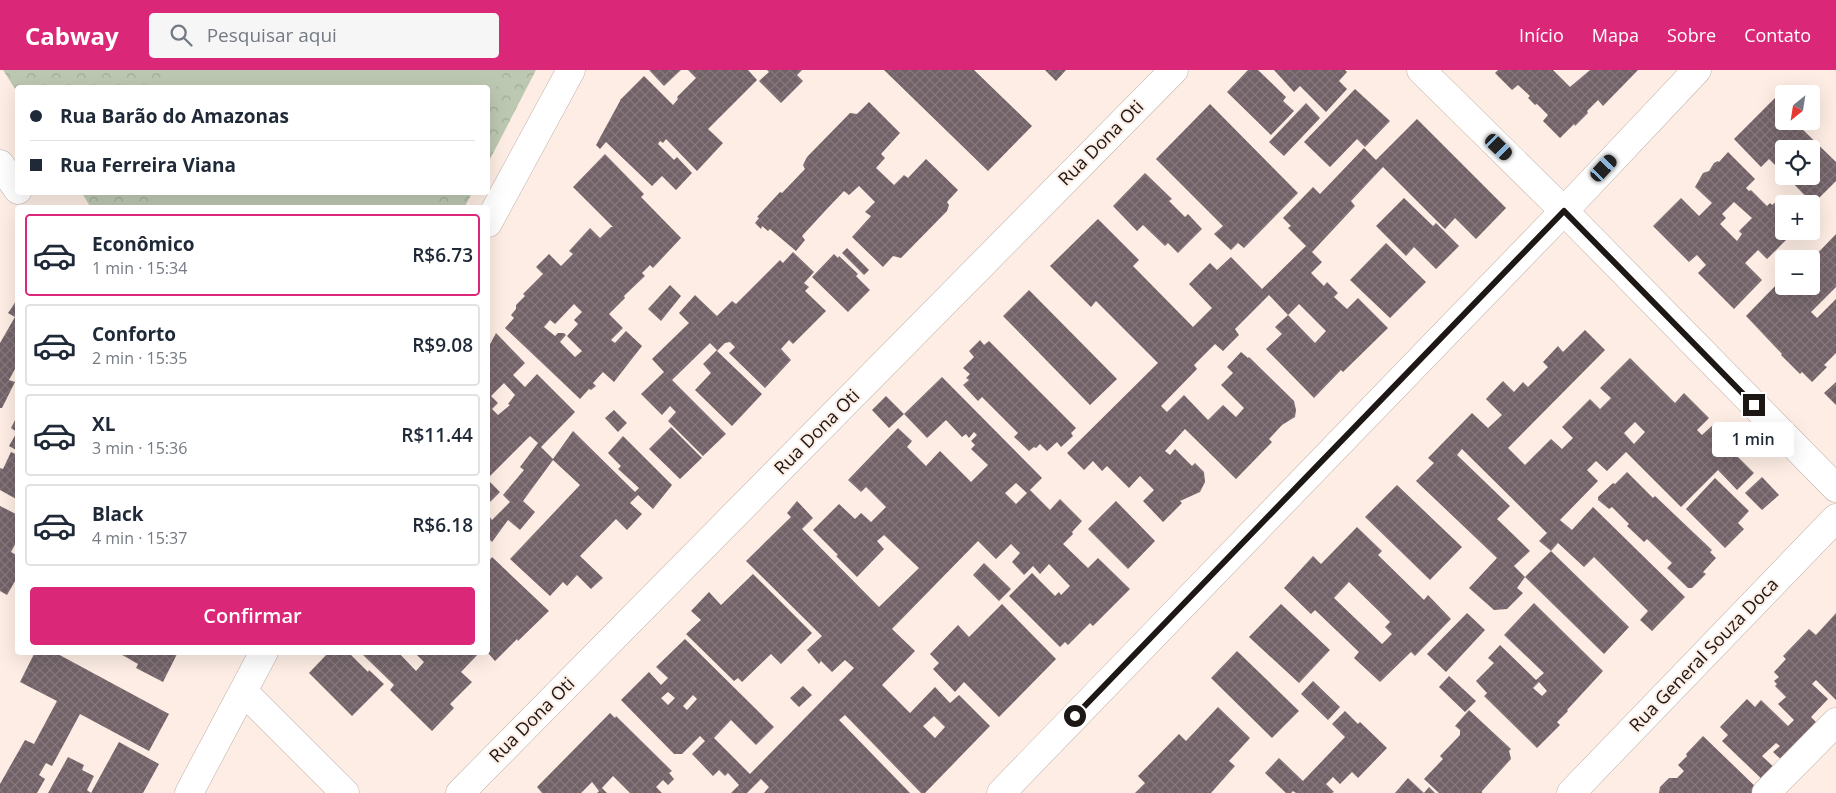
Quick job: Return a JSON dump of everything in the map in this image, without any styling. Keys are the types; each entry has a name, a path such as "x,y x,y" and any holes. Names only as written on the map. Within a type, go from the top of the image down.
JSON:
{"street":[{"path":"490,219 571,70"},
{"name":"Rua Dona Oti","path":"460,793 1174,70"},
{"path":"1422,70 1564,211 1836,488"},
{"path":"1007,791 1697,70"},
{"path":"0,164 15,186"},
{"name":"Rua General Souza Doca","path":"1571,793 1836,518"},
{"path":"189,793 262,655"},
{"path":"244,692 345,793"},
{"path":"1766,793 1836,722"}],"green space":[{"path":"3,70 536,70 490,159 490,85 15,85 15,89"},
{"path":"165,70 505,70 490,100 490,85 157,85"},
{"path":"83,195 471,195 466,205 89,205"},
{"path":"148,195 441,195 435,205 167,205"}],"building":[{"path":"649,70 681,70 664,86"},
{"path":"688,70 748,70 757,80 708,129 723,143 697,171 666,139 663,143 660,141 658,144 674,160 677,157 692,173 676,190 662,176 652,186 606,142 600,149 596,145 620,100 644,76 673,105 678,99 677,97 696,78"},
{"path":"767,70 802,70 797,75 803,81 781,103 759,81 769,72"},
{"path":"884,70 974,70 1032,126 988,171"},
{"path":"1045,70 1066,70 1056,81"},
{"path":"1248,70 1258,70 1286,97 1283,101 1294,111 1271,135 1227,92"},
{"path":"1274,70 1345,70 1347,72 1339,81 1347,89 1326,112 1300,86 1294,92"},
{"path":"1498,70 1553,70 1570,87 1590,70 1638,70 1603,106 1598,100 1575,126 1574,124 1560,138 1543,121 1548,115 1528,98 1530,96 1518,85 1512,90 1495,73"},
{"path":"1355,89 1390,121 1365,147 1357,139 1330,167 1304,142"},
{"path":"1775,98 1775,130 1803,130 1813,140 1775,140 1775,165 1769,159 1761,167 1734,139"},
{"path":"869,102 900,133 881,154 885,158 876,168 894,185 904,175 908,178 926,159 958,190 947,202 949,205 947,211 901,258 893,256 883,267 852,237 871,216 865,212 875,202 859,186 849,195 844,191 802,236 805,240 796,251 770,229 768,231 762,226 761,229 755,223 759,218 757,217 805,169 803,165 807,157 850,113 857,114"},
{"path":"1306,103 1320,118 1284,156 1269,142"},
{"path":"1210,104 1298,193 1244,248 1238,243 1231,250 1214,234 1223,226 1156,159"},
{"path":"1417,119 1506,208 1476,239 1455,218 1445,229 1383,167 1351,201 1355,206 1312,252 1322,262 1311,273 1324,286 1327,282 1338,293 1334,297 1347,309 1358,298 1388,328 1343,372 1341,370 1314,398 1266,349 1282,334 1275,327 1288,315 1269,295 1235,329 1239,335 1223,351 1215,344 1194,365 1197,369 1161,406 1167,412 1184,395 1208,420 1223,405 1236,417 1244,408 1221,385 1233,373 1227,367 1241,352 1249,357 1294,401 1296,410 1295,417 1282,425 1269,439 1272,442 1236,479 1185,429 1165,451 1170,455 1175,449 1192,466 1195,463 1204,472 1205,482 1200,492 1180,501 1182,503 1163,522 1143,501 1154,490 1140,476 1129,488 1107,466 1102,471 1093,461 1084,470 1067,453 1158,363 1096,301 1091,307 1050,266 1098,219 1139,260 1133,266 1193,327 1212,308 1189,284 1210,263 1217,270 1231,257 1262,289 1306,246 1288,228 1291,226 1283,218 1313,187 1320,194 1364,148 1376,160","holes":["1299,304 1326,331 1315,343 1288,315"]},
{"path":"1820,146 1836,162 1836,181 1820,197 1820,195 1804,195 1795,185 1820,185"},
{"path":"1728,152 1755,179 1746,188 1749,191 1751,190 1767,206 1770,203 1772,205 1775,203 1775,240 1786,240 1767,259 1758,250 1745,263 1762,280 1734,309 1698,273 1706,265 1697,255 1689,262 1653,226 1681,198 1699,216 1712,203 1695,187 1703,173 1709,171 1714,163","holes":["1734,202 1752,218 1739,231 1742,234 1737,241 1720,224 1726,218 1722,214"]},
{"path":"605,154 644,194 641,197 681,238 653,268 650,265 642,273 645,276 609,314 623,328 611,340 615,343 626,331 642,346 614,382 603,372 593,383 596,386 591,390 589,389 580,399 505,328 514,318 511,315 516,309 516,305 525,296 523,294 543,274 536,267 549,254 561,266 573,254 569,251 590,228 600,238 613,227 573,187","holes":["574,304 582,312 574,320 578,324 567,336 582,351 575,357 560,342 566,335 564,333 558,333 555,336 544,327 550,320 555,324"]},
{"path":"1145,173 1172,199 1169,201 1185,217 1188,214 1202,229 1178,253 1168,243 1165,246 1143,225 1137,231 1113,206"},
{"path":"1404,198 1433,226 1436,223 1459,246 1436,269 1414,247 1406,256 1376,226"},
{"path":"1836,234 1836,287 1811,312 1817,318 1836,299 1836,353 1824,365 1827,367 1812,382 1802,372 1800,374 1781,355 1746,316 1775,286 1775,295 1820,295 1820,251"},
{"path":"1386,243 1426,282 1390,318 1350,280"},
{"path":"847,248 869,270 864,275 842,253"},
{"path":"793,252 814,272 804,283 809,287 805,291 826,311 793,344 789,340 781,349 791,360 765,388 729,353 735,347 730,342 725,343 717,351 762,394 732,426 695,390 711,373 703,364 717,350 710,343 672,380 726,434 703,456 668,421 676,412 670,406 662,415 641,394 664,372 652,359 689,323 679,313 695,295 717,316 732,301 736,304 780,260 783,263"},
{"path":"834,254 838,258 839,256 858,274 856,276 870,290 848,312 812,277"},
{"path":"670,285 681,296 661,321 648,309"},
{"path":"1029,290 1117,379 1090,405 1003,316"},
{"path":"15,302 15,317 8,313"},
{"path":"15,317 15,369 9,380 15,382 2,408 0,408 0,343"},
{"path":"1585,330 1605,350 1508,448 1525,465 1551,439 1562,449 1573,438 1562,427 1590,399 1600,409 1611,398 1600,388 1630,358 1675,403 1684,393 1709,418 1697,430 1702,435 1714,424 1738,449 1734,453 1754,473 1737,490 1718,470 1681,507 1626,452 1607,471 1596,461 1587,470 1598,481 1560,520 1572,530 1593,507 1685,597 1652,631 1640,620 1648,611 1594,557 1584,567 1558,543 1551,551 1539,541 1547,533 1462,449 1457,455 1510,506 1497,519 1530,551 1514,566 1525,577 1517,588 1523,593 1507,609 1494,610 1469,588 1497,558 1416,481 1434,463 1428,458 1472,413 1488,428 1502,415 1486,399 1503,381 1514,392 1523,382 1528,387 1548,367 1543,362 1558,346 1563,352","holes":["1635,422 1645,432 1634,444 1624,433"]},
{"path":"496,333 525,363 513,375 525,387 537,374 575,412 541,447 553,459 573,431 635,492 639,488 618,469 621,466 608,453 623,436 672,485 653,509 638,495 630,503 642,514 627,530 616,519 580,556 603,578 591,589 577,575 567,586 563,582 550,596 510,559 580,485 553,460 523,501 535,512 520,530 508,520 492,542 490,540 490,518 492,520 510,502 503,495 524,470 520,467 538,443 530,436 490,476 490,344","holes":["504,383 515,395 508,404 510,405 498,415 492,409 498,403 491,396"]},
{"path":"980,340 984,345 989,341 1076,428 1071,433 1073,436 1061,447 1057,442 1047,451 1040,444 1029,451 1014,437 1018,433 982,397 978,401 963,385 969,380 966,378 970,374 963,368 974,357 969,351"},
{"path":"942,377 1042,478 1030,490 1050,510 1060,499 1082,521 1063,544 1088,568 1098,558 1130,589 1093,626 1090,623 1068,645 1065,642 1060,647 1009,596 1032,573 1055,596 1059,592 1061,595 1070,586 1049,564 1040,574 1033,566 1024,575 1012,562 1020,553 1011,544 996,559 978,541 892,629 915,651 882,685 910,713 935,687 950,703 959,695 990,726 925,793 921,793 845,715 839,720 910,793 764,793 769,787 761,779 747,793 731,793 739,785 728,773 725,776 719,770 713,776 692,754 705,741 700,736 682,754 674,754 621,700 649,672 661,685 668,678 656,667 685,639 774,727 756,745 731,720 714,738 750,774 854,668 845,660 832,672 821,661 819,664 807,650 822,636 746,561 791,517 787,513 797,501 813,518 802,529 879,607 919,568 884,535 877,541 884,549 857,577 813,530 839,504 855,519 861,513 871,522 886,507 866,487 861,492 848,480 898,428 912,441 907,447 926,466 940,451 971,482 988,465 971,449 975,445 971,441 977,435 974,432 969,438 966,434 962,437 946,420 927,438 904,414","holes":["1016,483 1027,493 1016,504 1005,493","668,692 675,698 668,705 661,698","693,695 697,699 687,710 683,706","934,716 945,727 935,738 923,726"]},
{"path":"1836,382 1836,405 1824,393"},
{"path":"886,396 904,414 889,428 872,410"},
{"path":"614,410 627,423 618,432 605,418"},
{"path":"15,420 15,431 11,428"},
{"path":"671,427 702,458 680,479 649,449"},
{"path":"15,436 15,449 9,446"},
{"path":"11,452 15,454 15,498 0,490 0,468 3,469"},
{"path":"1627,472 1653,498 1655,496 1712,550 1710,552 1716,558 1703,572 1706,574 1692,588 1688,588 1667,568 1672,563 1647,539 1644,542 1627,526 1629,524 1612,507 1609,509 1598,500 1598,497"},
{"path":"1762,477 1779,495 1762,510 1745,493"},
{"path":"1715,478 1749,511 1738,523 1744,529 1725,548 1686,509"},
{"path":"490,482 500,492 490,502"},
{"path":"1397,485 1462,547 1430,580 1365,517"},
{"path":"1116,501 1155,541 1128,569 1088,529"},
{"path":"0,506 15,514 15,545 11,552 15,554 15,581 7,595 0,591"},
{"path":"1357,527 1382,551 1378,555 1424,600 1428,595 1451,619 1415,656 1411,652 1380,682 1354,658 1359,652 1315,610 1311,614 1284,588 1313,556 1321,564","holes":["1349,582 1390,622 1385,627 1392,634 1382,644 1334,598"]},
{"path":"1551,551 1629,627 1604,654 1525,577"},
{"path":"492,557 549,611 495,661 490,655 490,560"},
{"path":"984,563 1011,589 999,601 973,575"},
{"path":"753,574 812,633 781,664 771,654 742,682 738,678 734,681 686,634 701,620 691,611 709,592 721,605"},
{"path":"1534,603 1603,671 1557,722 1560,725 1537,748 1484,696 1487,693 1476,681 1494,663 1488,658 1500,645 1536,680 1544,673 1504,635","holes":["1539,682 1547,691 1542,696 1533,688"]},
{"path":"1002,604 1056,659 999,717 964,682 955,692 933,669 939,663 930,654 958,625 969,637"},
{"path":"1281,604 1330,650 1299,683 1249,637"},
{"path":"1467,613 1485,630 1446,672 1427,654"},
{"path":"1836,613 1836,700 1816,680 1812,684 1828,699 1811,717 1822,728 1786,764 1773,752 1780,746 1776,743 1762,756 1779,772 1767,784 1722,741 1728,735 1720,727 1747,699 1755,707 1761,700 1788,726 1794,720 1778,704 1786,697 1775,686 1777,684 1774,681 1779,677 1774,672 1786,659 1783,656 1809,629 1816,635"},
{"path":"1237,651 1299,711 1272,738 1211,678"},
{"path":"34,655 60,655 169,714 149,751 80,714 52,766 46,763 39,775 45,779 37,793 0,793 0,784 25,740 34,744 57,701 20,682"},
{"path":"122,655 176,655 163,682 136,668 138,664"},
{"path":"326,655 351,655 368,672 369,670 384,684 352,716 309,673"},
{"path":"363,655 401,655 416,671 424,662 417,655 477,655 461,672 472,682 450,704 454,708 432,731 390,690 394,685"},
{"path":"1449,676 1476,701 1465,712 1439,687"},
{"path":"1313,681 1340,707 1328,720 1301,694"},
{"path":"803,686 812,695 799,707 790,698"},
{"path":"1218,707 1250,738 1229,761 1235,766 1211,793 1135,793 1145,783 1138,776 1179,734 1186,741"},
{"path":"1469,710 1511,749 1509,751 1511,759 1482,793 1439,793 1424,779 1443,759 1440,756 1460,735 1460,730 1455,726"},
{"path":"1345,711 1358,724 1360,722 1387,748 1358,778 1352,772 1340,784 1333,777 1326,784 1334,792 1332,793 1296,793 1293,791 1286,793 1265,773 1279,758 1303,781 1345,737 1332,724"},
{"path":"610,713 615,718 616,716 672,771 669,773 674,779 668,785 663,780 656,787 662,793 630,793 613,776 602,788 607,793 597,793 599,791 592,782 581,793 542,793 537,787"},
{"path":"1703,736 1760,791 1758,793 1659,793 1660,787 1669,778 1677,778 1684,771 1678,765"},
{"path":"119,742 159,764 143,793 91,793"},
{"path":"68,757 84,765 82,770 94,776 87,790 91,793 48,793"},
{"path":"1408,778 1424,793 1395,793"},
{"path":"1429,787 1435,793 1424,793"}],"route":[{"path":"1075,716 1564,211 1754,405"}]}
